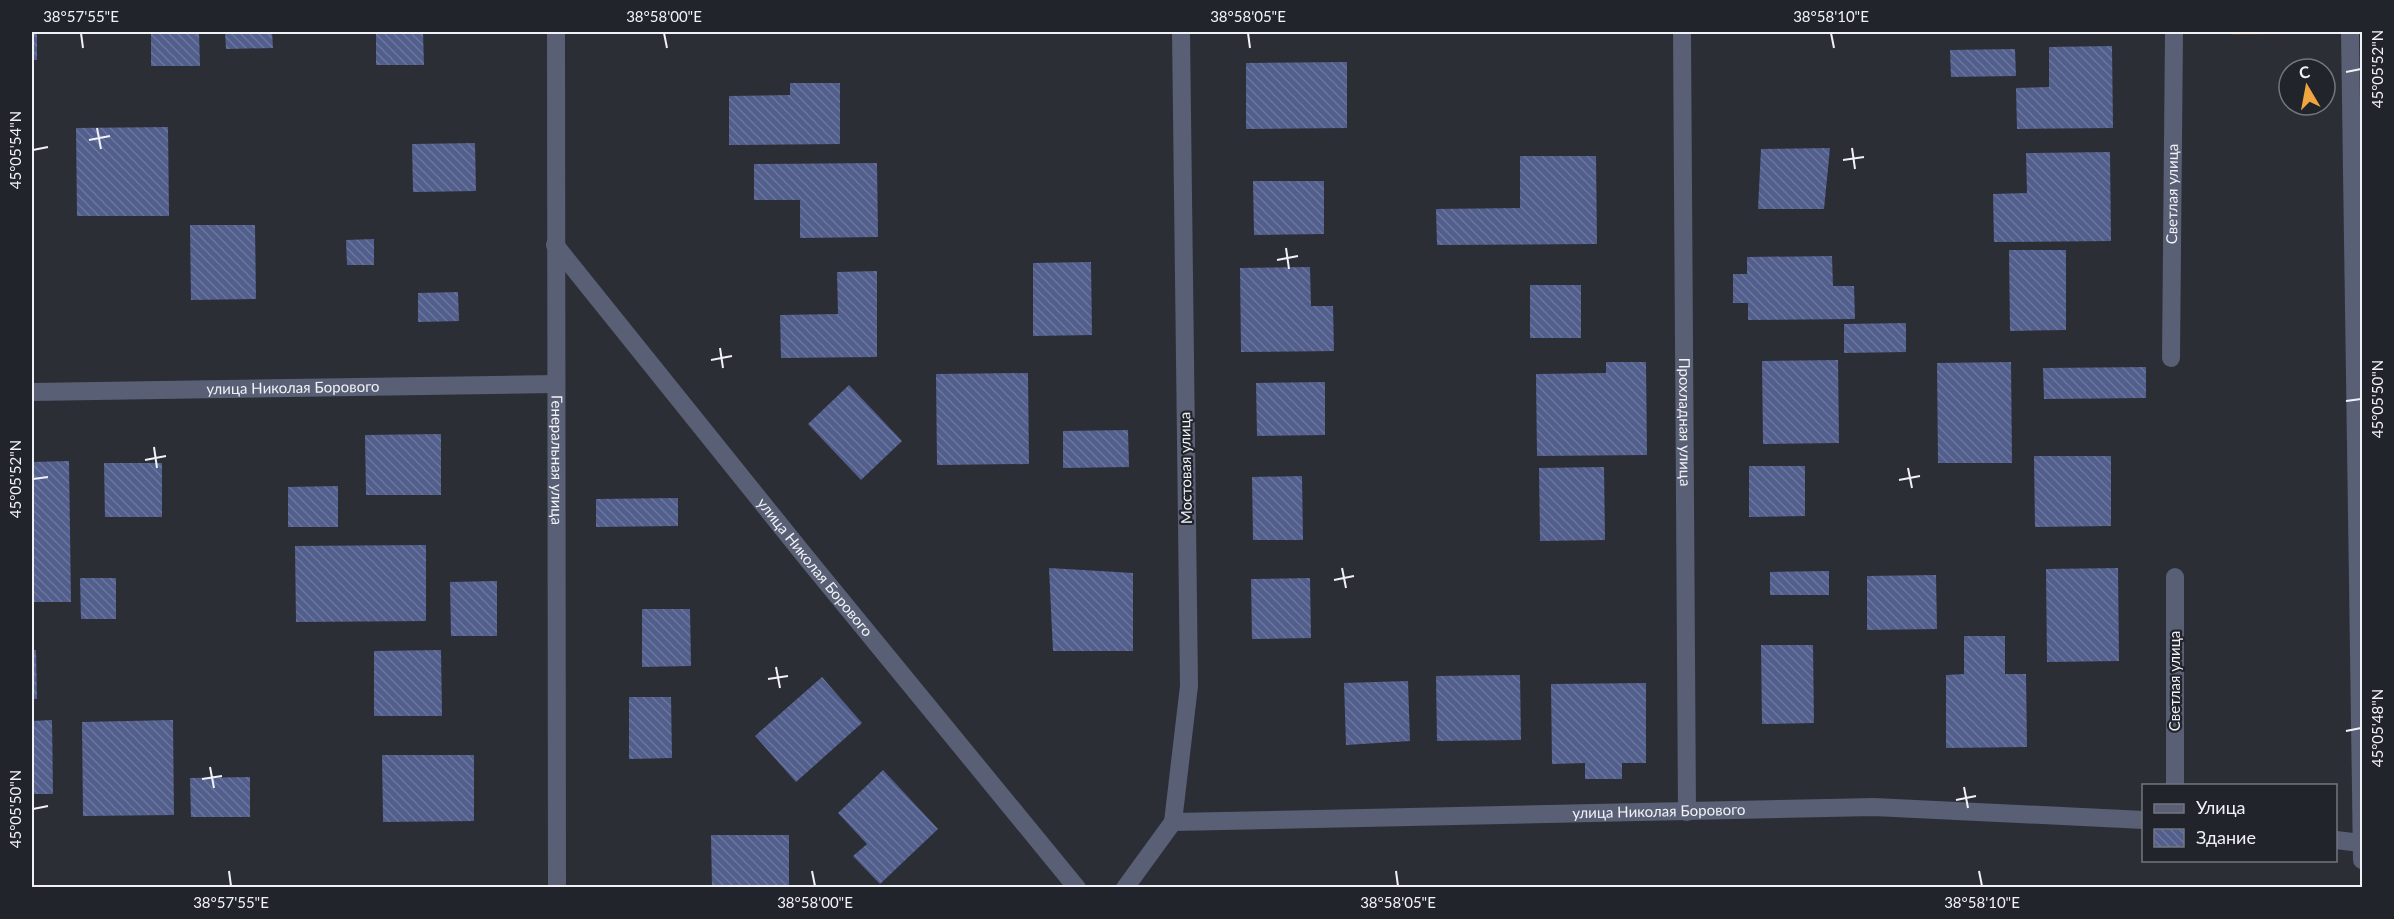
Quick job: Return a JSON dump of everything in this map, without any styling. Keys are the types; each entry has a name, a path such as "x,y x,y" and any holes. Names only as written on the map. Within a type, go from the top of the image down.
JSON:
{"street":[{"name":"Генеральная улица","path":"556,32 557,888"},
{"name":"Мостовая улица","path":"1125,888 1173,822 1189,686 1181,32"},
{"name":"Прохладная улица","path":"1682,32 1687,812"},
{"name":"Светлая улица","path":"2171,358 2174,32"},
{"path":"2337,840 2362,852 2350,32"},
{"name":"улица Николая Борового","path":"555,245 1077,888"},
{"name":"улица Николая Борового","path":"32,392 555,384"},
{"name":"Светлая улица","path":"2175,578 2175,784"},
{"name":"улица Николая Борового","path":"1173,822 1874,807 2142,820"}],"shaded area":[{"path":"2232,32 2326,32 2326,33 2232,35"}],"building":[{"path":"32,32 37,32 37,60 32,60"},
{"path":"151,32 199,32 200,66 151,66"},
{"path":"225,32 272,32 273,48 226,49"},
{"path":"376,32 423,32 424,65 376,65"},
{"path":"712,32 737,32 737,34 712,34"},
{"path":"2112,46 2113,128 2017,129 2016,88 2049,87 2049,47"},
{"path":"2015,49 2016,76 1951,77 1950,50"},
{"path":"1347,62 1347,128 1246,129 1246,63"},
{"path":"790,83 840,83 840,144 729,145 729,96 790,95"},
{"path":"168,127 169,216 77,216 76,128"},
{"path":"475,143 476,191 413,192 412,144"},
{"path":"1830,148 1824,209 1758,209 1761,149"},
{"path":"2110,152 2111,241 1994,242 1993,194 2027,193 2026,153"},
{"path":"1520,156 1596,156 1597,244 1437,245 1436,209 1520,208"},
{"path":"877,163 878,237 800,238 800,200 754,200 754,164"},
{"path":"1253,181 1324,181 1324,234 1254,235"},
{"path":"190,225 255,225 256,299 191,300"},
{"path":"374,239 374,265 347,265 346,240"},
{"path":"2009,250 2066,250 2066,330 2010,331"},
{"path":"1832,256 1833,286 1854,286 1855,319 1748,320 1748,303 1733,303 1733,274 1747,274 1747,257"},
{"path":"1091,262 1092,335 1033,336 1033,263"},
{"path":"1310,267 1311,306 1333,306 1334,351 1241,352 1240,268"},
{"path":"877,271 877,357 781,358 780,315 838,314 837,272"},
{"path":"1530,285 1581,285 1581,338 1530,338"},
{"path":"458,292 459,321 418,322 418,293"},
{"path":"1906,323 1906,352 1844,353 1844,324"},
{"path":"1838,360 1839,443 1763,444 1762,361"},
{"path":"1606,362 1646,362 1647,455 1537,456 1536,374 1606,373"},
{"path":"2011,362 2012,463 1938,463 1937,363"},
{"path":"2146,367 2146,398 2044,399 2043,368"},
{"path":"1028,373 1029,464 937,465 936,374"},
{"path":"1325,382 1325,435 1257,436 1256,383"},
{"path":"849,385 902,441 861,480 808,424"},
{"path":"1128,430 1129,467 1063,468 1063,431"},
{"path":"441,434 441,495 366,495 365,435"},
{"path":"2034,456 2111,456 2111,526 2035,527"},
{"path":"69,461 71,602 32,602 32,462"},
{"path":"104,463 162,463 162,517 105,517"},
{"path":"1749,466 1805,466 1805,516 1749,517"},
{"path":"1604,467 1605,540 1540,541 1539,468"},
{"path":"1302,476 1303,540 1253,540 1252,477"},
{"path":"338,486 338,527 288,527 288,487"},
{"path":"678,498 678,526 596,527 596,499"},
{"path":"426,545 426,621 296,622 295,546"},
{"path":"1049,568 1133,573 1133,651 1053,651"},
{"path":"2118,568 2119,661 2047,662 2046,569"},
{"path":"1829,571 1829,595 1770,595 1770,572"},
{"path":"1936,575 1937,629 1867,630 1867,576"},
{"path":"80,578 116,578 116,619 81,619"},
{"path":"1310,578 1311,638 1252,639 1251,579"},
{"path":"497,581 497,636 451,636 450,582"},
{"path":"642,609 690,609 691,666 642,667"},
{"path":"1964,636 2005,636 2005,674 2026,674 2027,747 1946,748 1946,675 1964,674"},
{"path":"1761,645 1813,645 1814,723 1762,724"},
{"path":"32,650 36,650 37,699 32,699"},
{"path":"441,650 442,716 374,716 374,651"},
{"path":"1520,675 1521,740 1437,741 1436,676"},
{"path":"822,677 862,723 796,782 755,736"},
{"path":"1408,681 1410,741 1346,745 1344,683"},
{"path":"1646,683 1646,763 1622,763 1622,779 1585,779 1585,763 1552,764 1551,684"},
{"path":"629,697 671,697 672,758 629,759"},
{"path":"52,720 53,794 32,794 32,721"},
{"path":"173,720 174,815 83,816 82,722"},
{"path":"382,755 474,755 474,821 383,822"},
{"path":"883,770 938,829 880,884 853,856 867,844 838,813"},
{"path":"250,777 250,817 191,817 190,778"},
{"path":"711,835 789,835 789,888 712,888"}]}
